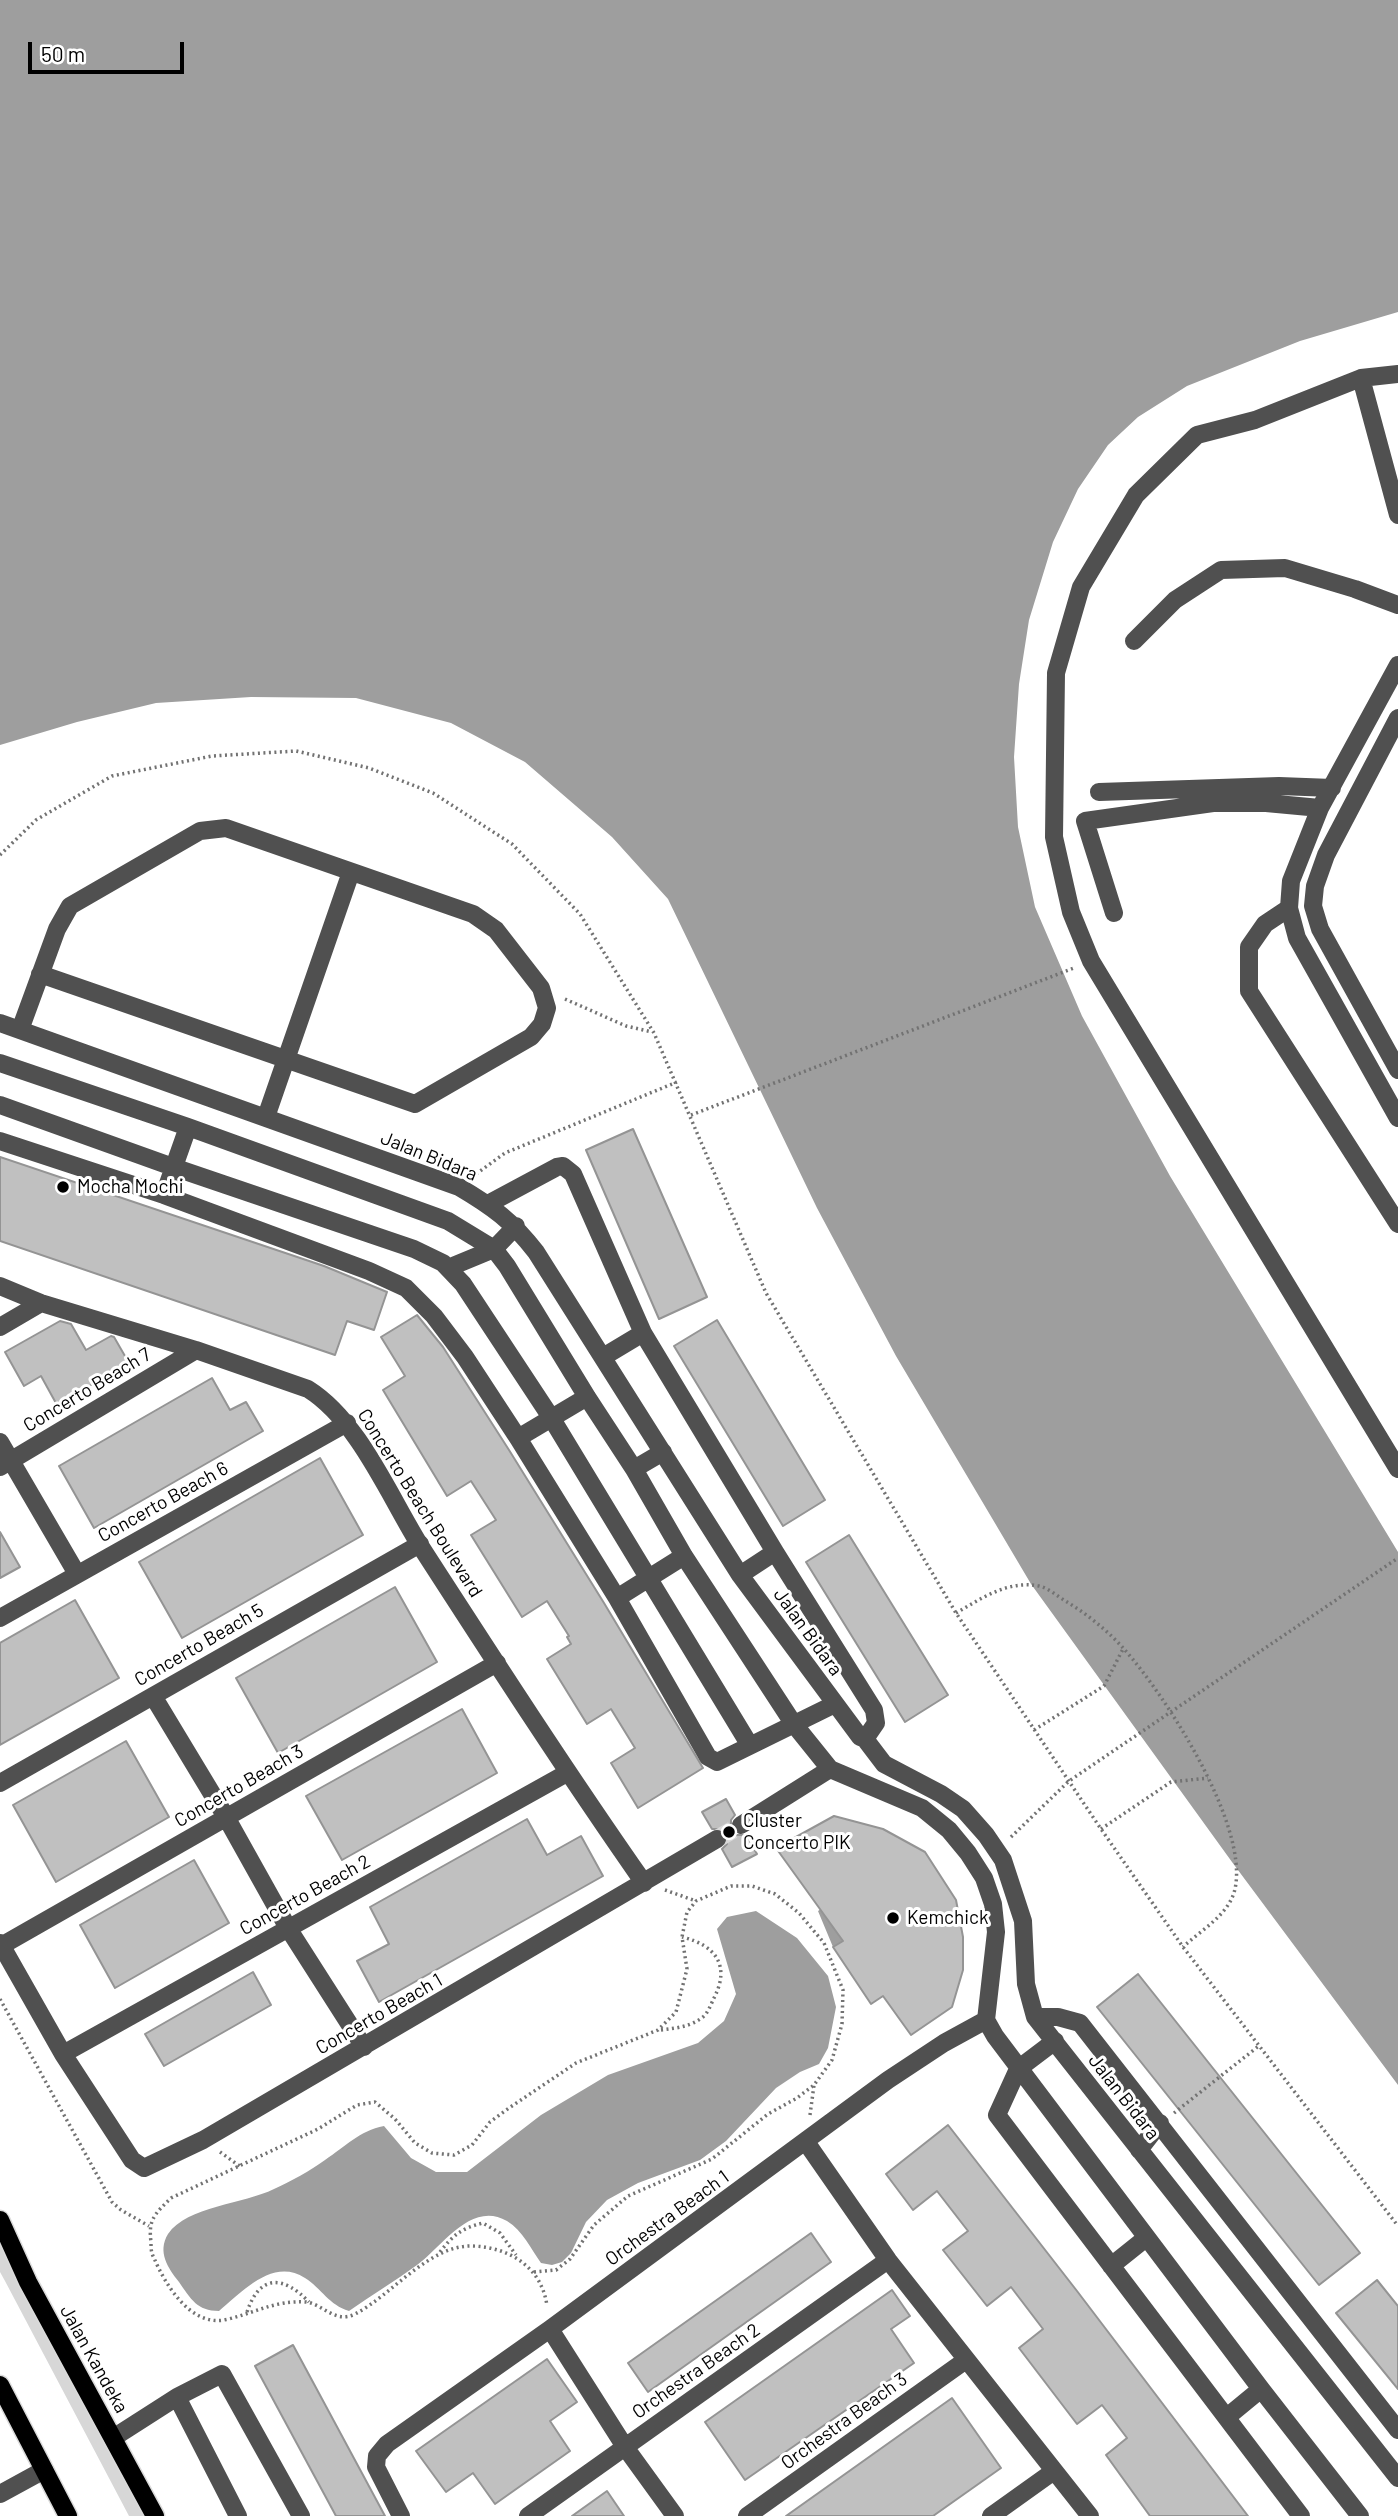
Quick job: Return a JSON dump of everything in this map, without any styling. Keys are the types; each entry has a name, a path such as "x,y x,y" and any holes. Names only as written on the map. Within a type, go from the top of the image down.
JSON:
{"main road":[{"name":"Jalan Kandeka","path":"0,2220 28,2283 155,2516"},
{"path":"0,2385 68,2516"}],"street":[{"path":"1398,374 1361,378 1255,419 1197,435 1136,495 1081,587 1056,673 1054,837 1072,912 1091,961 1398,1469"},
{"path":"1361,378 1398,515"},
{"path":"1134,641 1175,600 1221,569 1285,568 1398,605"},
{"path":"1398,665 1320,808 1291,881 1289,908 1297,938 1398,1118"},
{"path":"1398,718 1326,855 1315,886 1313,906 1320,929 1398,1070"},
{"path":"1099,792 1279,786 1332,788"},
{"path":"1114,913 1085,821 1213,803 1266,803 1320,808"},
{"path":"20,1030 40,974 57,929 70,906 201,831 226,828 473,914 496,930 541,988 547,1008 542,1024 531,1037 415,1104 40,974"},
{"path":"266,1117 351,872"},
{"path":"1289,908 1265,924 1249,947 1249,991 1398,1224"},
{"name":"Jalan Bidara","path":"0,1023 459,1187 488,1204 516,1226 536,1252 740,1575 860,1737 865,1739 884,1764 941,1794 963,1809 996,1850 1003,1860 1023,1921 1026,1984 1035,2017 1398,2478"},
{"path":"0,1063 188,1127 448,1221 494,1249 634,1469 684,1556 793,1723 830,1769 922,1808 949,1830 979,1870 993,1904 996,1932 986,2020 995,2036 1360,2516"},
{"path":"0,1105 414,1249 443,1263 463,1284 552,1419 750,1744"},
{"path":"164,1195 188,1127"},
{"path":"0,1141 164,1195 369,1271 405,1289 434,1316 465,1357 518,1438 617,1598 708,1757 717,1762 835,1704"},
{"path":"488,1204 557,1167 568,1168 573,1174 643,1333 874,1710 876,1723 865,1739"},
{"path":"448,1268 494,1249 516,1226"},
{"name":"Concerto Beach Boulevard","path":"0,1286 41,1303 196,1350 308,1389 323,1398 347,1423 420,1544 567,1773 644,1883"},
{"path":"0,1327 41,1303"},
{"path":"603,1357 643,1333"},
{"name":"Concerto Beach 7","path":"6,1464 196,1350"},
{"path":"518,1438 587,1397"},
{"name":"Concerto Beach 6","path":"0,1618 347,1423"},
{"path":"0,1442 6,1464 77,1574"},
{"path":"634,1469 663,1452"},
{"name":"Concerto Beach 5","path":"0,1783 420,1544"},
{"path":"740,1575 775,1552"},
{"path":"617,1598 684,1556"},
{"name":"Concerto Beach 3","path":"1,1945 497,1663"},
{"path":"153,1696 288,1928 365,2047"},
{"path":"741,1825 830,1769"},
{"name":"Concerto Beach 2","path":"63,2054 567,1773"},
{"name":"Concerto Beach 1","path":"63,2054 132,2161 144,2168 203,2140 365,2047 717,1839"},
{"path":"1,1945 63,2054"},
{"path":"1035,2017 1058,2017 1080,2023 1398,2430"},
{"name":"Orchestra Beach 1","path":"401,2516 376,2467 377,2456 387,2444 551,2329 888,2080 944,2043 986,2020"},
{"path":"1055,2041 1018,2069 997,2115 1301,2516"},
{"path":"1139,2150 1160,2123"},
{"path":"806,2142 888,2260 1090,2516"},
{"path":"1111,2266 1146,2238"},
{"name":"Orchestra Beach 2","path":"528,2516 888,2260"},
{"path":"1282,2331 1304,2309"},
{"path":"551,2329 625,2447 675,2516"},
{"name":"Orchestra Beach 3","path":"747,2516 966,2360"},
{"path":"113,2438 177,2397 219,2374 225,2375 301,2516"},
{"path":"1227,2417 1261,2389"},
{"path":"177,2397 237,2516"},
{"path":"0,2494 44,2470"},
{"path":"991,2516 1054,2471"}],"path":[{"path":"0,855 36,820 112,776 212,756 296,751 369,768 433,793 512,844 580,914 654,1033 766,1293 956,1613 1183,1947 1398,2226"},
{"path":"691,1115 1070,970"},
{"path":"541,988 626,1026 654,1033"},
{"path":"459,1187 505,1153 677,1082"},
{"path":"996,1850 1069,1781 1398,1558"},
{"path":"956,1613 995,1591 1019,1584 1043,1587 1080,1610 1123,1649 1170,1713 1208,1777 1230,1830 1238,1870 1234,1892 1224,1913 1183,1947"},
{"path":"1034,1730 1104,1686 1123,1649"},
{"path":"1101,1829 1171,1782 1208,1777"},
{"path":"644,1883 696,1901"},
{"path":"534,2272 556,2270 570,2259 594,2225 628,2196 719,2154 768,2114 814,2085 832,2060 842,2024 843,1990 824,1943 807,1923 775,1894 752,1886 731,1886 696,1901 687,1912 682,1937 687,1969 676,2012 659,2030"},
{"path":"309,2302 276,2303 221,2321 198,2316 182,2304 152,2256 149,2226 155,2213 171,2198 318,2129 357,2105 374,2102 395,2119 415,2143 432,2153 454,2155 472,2145 491,2122 509,2108 576,2063 659,2030 684,2027 705,2016 718,1991 721,1966 712,1950 701,1941 682,1937"},
{"path":"0,1999 112,2202 149,2226"},
{"path":"1160,2123 1260,2045"},
{"path":"203,2140 241,2167"},
{"path":"247,2312 252,2298 260,2289 282,2282 297,2289 309,2302 329,2314 353,2315 397,2286 439,2253 449,2240 465,2227 483,2223 500,2232 517,2256 534,2272 547,2299 551,2329"},
{"path":"439,2253 470,2246 498,2249 517,2256"}],"shaded area":[{"path":"0,0 1398,0 1398,312 1300,341 1187,386 1138,417 1108,445 1078,489 1053,542 1029,620 1019,684 1014,757 1018,827 1035,907 1082,1016 1170,1176 1398,1552 1398,2085 1232,1862 1031,1584 896,1356 817,1208 668,899 612,837 525,762 451,723 356,698 251,697 156,703 77,722 0,745"},
{"path":"846,1892 870,1925 833,1947 818,1911"},
{"path":"756,1911 797,1938 828,1976 836,2007 828,2048 819,2064 800,2072 776,2088 726,2141 700,2160 638,2183 607,2200 586,2222 571,2253 562,2262 552,2265 541,2263 518,2230 507,2221 494,2216 481,2216 458,2228 417,2265 349,2311 336,2305 305,2278 281,2272 259,2280 219,2311 205,2309 195,2303 171,2271 165,2260 165,2241 168,2234 188,2217 280,2186 313,2168 367,2131 384,2126 411,2158 436,2172 467,2172 541,2115 608,2075 698,2043 724,2021 736,1994 717,1929 727,1917"},
{"path":"0,2242 144,2516 129,2516 0,2272"}],"building":[{"path":"633,1129 707,1297 659,1319 586,1150"},
{"path":"0,1157 324,1266 387,1292 374,1330 347,1321 335,1355 0,1241"},
{"path":"417,1315 443,1347 509,1450 703,1768 638,1808 611,1763 635,1748 611,1709 587,1724 547,1659 571,1644 567,1637 569,1636 547,1601 522,1617 471,1535 496,1520 471,1481 447,1496 383,1390 405,1376 381,1337"},
{"path":"717,1320 825,1500 783,1526 674,1346"},
{"path":"60,1321 71,1324 86,1350 111,1336 114,1337 129,1363 57,1405 41,1376 24,1386 5,1352"},
{"path":"212,1378 230,1410 246,1402 263,1431 94,1528 59,1466"},
{"path":"320,1458 363,1535 182,1638 139,1562"},
{"path":"0,1532 20,1567 0,1578"},
{"path":"849,1535 948,1695 905,1722 806,1562"},
{"path":"395,1587 437,1662 278,1753 236,1678"},
{"path":"75,1600 119,1678 0,1745 0,1643"},
{"path":"462,1709 497,1773 342,1860 306,1796"},
{"path":"126,1741 169,1817 56,1882 13,1805"},
{"name":"Cluster Concerto PIK","path":"726,1799 735,1815 731,1820 731,1830 736,1835 746,1835 757,1854 732,1867 722,1849 727,1844 727,1834 722,1829 712,1829 702,1812"},
{"name":"Kemchick","path":"834,1816 883,1829 925,1852 956,1900 963,1937 963,1970 952,2007 911,2035 883,1996 871,2004 833,1947 843,1941 776,1848"},
{"path":"527,1819 547,1855 581,1836 603,1876 379,2002 357,1961 389,1944 370,1907"},
{"path":"194,1860 229,1923 115,1988 80,1925"},
{"path":"253,1972 271,2005 164,2066 145,2034"},
{"path":"1138,1974 1360,2253 1319,2285 1097,2007"},
{"path":"948,2125 1248,2516 1150,2516 1106,2455 1127,2438 1102,2405 1077,2424 1019,2348 1043,2329 1011,2287 987,2306 943,2250 968,2231 937,2191 913,2210 886,2174"},
{"path":"811,2233 831,2262 648,2392 628,2363"},
{"path":"1377,2280 1398,2306 1398,2389 1336,2313"},
{"path":"892,2290 910,2316 891,2329 914,2363 745,2480 705,2422"},
{"path":"293,2345 385,2516 336,2516 255,2366"},
{"path":"547,2359 577,2402 550,2421 570,2451 495,2504 473,2473 446,2492 416,2451"},
{"path":"952,2398 1001,2468 933,2516 786,2516"},
{"path":"607,2491 624,2516 572,2516"}],"tunnel":[{"path":"717,1839 741,1825"}],"place":[{"name":"Mocha Mochi","path":"63,1187"},
{"name":"Cluster Concerto PIK","path":"729,1832"},
{"name":"Kemchick","path":"893,1918"}]}
